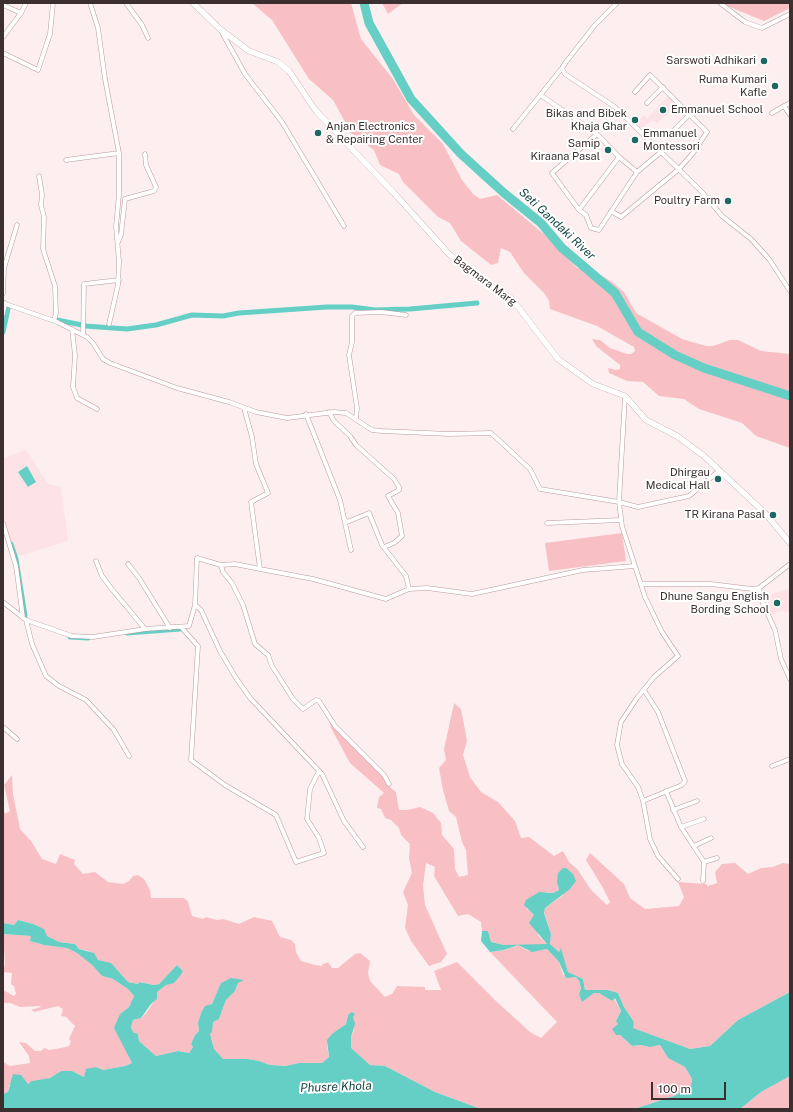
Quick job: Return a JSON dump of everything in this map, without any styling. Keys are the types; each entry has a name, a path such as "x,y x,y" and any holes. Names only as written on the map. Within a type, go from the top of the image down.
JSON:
{"main road":[{"name":"Bagmara Marg","path":"192,3 220,29 249,51 278,62 289,71 316,111 394,193 448,254 471,273 512,299 558,359 593,384 624,396 646,420 677,436 720,470 765,513 790,543"}],"street":[{"path":"3,37 21,13 26,3"},
{"path":"3,53 38,70 50,34 52,3"},
{"path":"90,3 98,28 105,79 119,153 119,194 116,227 119,261 118,280 109,324"},
{"path":"126,3 142,25 148,38"},
{"path":"513,129 542,96 594,24 616,3"},
{"path":"720,3 745,22 762,28 790,14"},
{"path":"3,5 21,13"},
{"path":"220,29 221,34 245,74 282,122 344,226"},
{"path":"562,68 565,74 615,107 678,169 722,216 751,239 769,259 790,291"},
{"path":"612,212 621,217 678,169 693,153 707,132 688,115 650,74 635,92"},
{"path":"647,103 663,87"},
{"path":"542,96 597,134 619,157 637,172"},
{"path":"772,113 790,103"},
{"path":"784,106 790,115"},
{"path":"675,129 688,115"},
{"path":"597,134 552,173 579,210 586,215 591,228 599,230 637,172 661,152"},
{"path":"66,160 119,153"},
{"path":"118,243 122,230 125,199 154,191 156,187 146,165 146,154"},
{"path":"579,210 619,157"},
{"path":"39,176 42,195 41,205 44,218 43,249 54,286 56,313 54,321"},
{"path":"3,294 4,268 16,225"},
{"path":"83,335 84,284 118,280"},
{"path":"3,314 4,303 54,321 83,335 94,343 104,359 110,363 177,388 273,417 287,418 306,414 329,412 346,413 356,418 372,430 449,434 491,433 530,469 540,489 619,502 638,507 689,496 720,470"},
{"path":"356,418 357,408 349,355 352,342 352,316 355,313 381,312 406,316"},
{"path":"72,329 75,355 73,387 77,398 97,409"},
{"path":"624,396 619,502 621,520 641,584 653,615 678,656 654,677 621,722 617,745 622,764 638,787 643,801 650,839 658,856 678,879"},
{"path":"244,408 252,437 256,464 268,493 251,502 260,569"},
{"path":"329,412 334,421 350,436 356,445 394,478 399,487 399,490 388,496 398,513 402,536 400,539 384,548"},
{"path":"306,414 333,480 351,550"},
{"path":"344,518 347,522 369,513 384,548 406,576 409,589"},
{"path":"547,523 621,520"},
{"path":"3,523 16,566 24,619 32,644 46,676 59,686 86,700 114,730 129,756"},
{"path":"3,602 24,619 72,636 93,637 145,629 189,626 195,605 197,558 221,565 235,564 312,579 386,600 409,589 427,588 472,594 582,570 635,566"},
{"path":"96,561 102,576 145,629"},
{"path":"128,564 139,578 170,628"},
{"path":"641,584 711,584 752,589 760,588 790,564"},
{"path":"221,565 223,572 232,583 243,605 255,644 268,655 272,666 293,699 303,709 316,700 319,701 335,726 384,774 388,784"},
{"path":"760,588 762,601 775,630 781,659 790,679"},
{"path":"195,605 201,610 220,651 251,699 319,771 344,821 363,847"},
{"path":"182,627 198,646 190,760 225,785 276,815 296,862 324,854 319,838 307,819 310,789 319,771"},
{"path":"643,801 682,784 684,781 665,735 658,712 644,690"},
{"path":"3,727 17,739"},
{"path":"772,766 790,759"},
{"path":"666,791 681,827 704,862 703,881"},
{"path":"674,810 697,801"},
{"path":"681,827 704,819"},
{"path":"694,846 711,838"},
{"path":"704,862 717,858"}],"shaded area":[{"path":"252,3 351,3 361,39 393,79 414,115 443,144 462,180 473,194 480,199 497,195 545,235 577,268 600,275 611,281 624,292 636,313 682,339 706,346 713,346 730,340 738,340 761,351 790,354 790,448 756,436 742,423 699,409 684,399 659,396 643,382 627,381 609,373 608,368 616,370 620,369 620,365 596,346 592,339 600,340 610,348 627,354 631,354 635,351 634,347 597,326 550,309 549,301 545,294 524,273 510,252 501,248 498,263 491,265 461,241 450,223 438,217 403,182 399,174 380,165 374,150 351,133 333,100 309,79 272,20"},
{"path":"382,3 403,3 388,14"},
{"path":"720,3 790,3 790,8 764,21"},
{"name":"Emmanuel School","path":"668,96 677,105 657,123 652,120 642,129 636,123 644,115 647,118"},
{"path":"26,449 48,484 61,487 68,541 16,557 3,519 3,459"},
{"path":"622,533 626,561 549,571 545,543"},
{"name":"Dhune Sangu English Bording School","path":"788,589 790,592 790,611 785,613 783,610 770,616 762,597"},
{"path":"454,703 461,709 467,741 463,755 470,777 481,792 498,802 515,821 521,838 529,837 554,856 563,851 569,862 578,870 591,890 607,905 610,902 586,860 590,853 624,884 630,898 645,909 679,906 684,897 678,882 706,884 708,886 717,883 715,872 722,864 735,863 748,874 761,868 773,867 783,863 790,864 790,992 738,1020 710,1046 690,1049 632,1028 634,1022 624,1007 618,993 608,990 585,990 583,979 568,972 561,949 559,952 550,944 551,934 544,912 545,908 563,895 557,882 559,890 553,893 546,892 526,908 534,915 538,935 548,945 504,945 491,942 488,931 482,931 481,922 468,914 458,916 434,876 435,867 426,863 423,885 425,905 447,954 441,962 429,966 411,941 405,928 408,905 403,892 412,873 409,858 410,844 401,835 399,828 391,820 385,818 381,809 377,808 379,797 384,793 350,763 331,728 329,719 382,775 386,784 396,792 399,810 420,807 433,813 441,823 442,835 454,849 455,869 459,877 468,875 466,850 462,842 456,817 449,811 439,768 446,760 444,749"},
{"path":"12,775 13,794 20,829 31,841 42,859 56,864 60,854 75,860 74,864 83,874 95,872 108,882 123,884 129,881 133,876 138,875 144,879 150,890 151,898 184,898 188,902 192,916 203,919 206,917 217,920 223,919 239,924 254,917 272,921 280,937 291,940 295,944 296,952 301,961 322,966 323,963 328,962 332,968 338,968 355,954 360,953 370,961 368,973 370,981 385,997 392,994 397,986 425,987 425,990 441,990 434,971 457,962 530,1032 541,1038 557,1022 490,952 505,950 518,945 528,951 547,949 559,962 563,975 576,977 579,981 581,988 579,994 588,997 594,993 599,993 612,1001 614,998 621,1011 616,1021 618,1024 616,1035 620,1035 632,1046 640,1045 650,1047 660,1045 668,1058 685,1067 692,1079 691,1086 674,1096 634,1109 481,1109 435,1092 385,1066 370,1065 350,1048 351,1037 354,1030 353,1017 348,1015 346,1024 333,1033 327,1045 329,1057 322,1063 299,1063 285,1066 270,1065 248,1059 223,1060 214,1049 210,1034 213,1021 219,1019 226,1000 235,991 238,983 220,987 212,1004 201,1013 198,1023 199,1031 195,1035 191,1044 193,1047 189,1053 178,1051 156,1056 139,1041 138,1034 133,1032 131,1027 133,1020 141,1018 146,1013 155,1000 157,992 183,971 177,965 159,984 154,985 139,982 138,984 128,982 111,964 98,960 89,951 79,949 75,944 59,942 47,936 33,924 18,920 14,925 3,923 3,808 5,814 10,811 4,785"},
{"path":"3,934 32,936 30,941 44,945 67,948 77,953 92,965 102,976 113,979 128,989 134,996 129,1007 120,1014 122,1042 132,1063 125,1066 103,1070 96,1067 84,1077 72,1071 61,1071 50,1078 28,1084 9,1085 8,1092 3,1094 3,1062 10,1066 30,1063 29,1056 19,1042 26,1043 35,1051 41,1051 44,1048 49,1050 69,1046 71,1041 69,1039 75,1026 66,1017 61,1016 63,1009 58,1006 34,1012 31,1010 41,1007 20,1007 10,1003 3,1003 3,990 14,996 16,994 14,986 11,984 12,973 3,972 5,964"},
{"path":"790,1076 790,1109 740,1109 761,1092"}],"water":[{"path":"27,466 36,482 28,487 18,472"},
{"path":"563,868 566,868 573,874 576,881 570,889 545,908 544,913 551,934 550,944 559,952 561,948 568,972 583,979 585,990 608,990 618,993 624,1007 634,1022 633,1028 690,1049 710,1046 738,1020 790,992 790,1076 761,1092 740,1109 634,1109 674,1096 691,1086 692,1079 685,1067 668,1058 660,1045 650,1047 640,1045 632,1046 620,1035 616,1035 612,1029 618,1024 616,1021 621,1011 615,998 612,1001 599,993 594,993 582,1002 579,994 581,988 579,981 576,977 566,978 559,962 547,949 532,952 518,945 504,950 490,952 481,941 482,931 488,931 491,942 504,945 547,944 529,923 534,915 524,905 526,900 539,892 553,893 559,890 557,882 558,873"},
{"name":"Phusre Khola","path":"18,920 44,929 47,936 59,942 75,944 79,949 94,953 98,960 111,963 128,982 138,984 139,982 154,985 159,984 177,965 183,971 180,976 174,983 166,985 157,992 157,999 151,1004 141,1018 133,1020 131,1027 133,1032 138,1034 139,1041 156,1056 178,1051 189,1053 193,1047 191,1044 195,1035 199,1031 198,1023 201,1013 205,1006 212,1004 221,983 231,978 244,980 238,983 235,991 226,1000 219,1019 213,1022 212,1032 210,1034 214,1049 223,1059 248,1059 270,1065 285,1066 299,1063 322,1063 329,1057 327,1040 333,1033 346,1024 348,1015 352,1012 355,1014 353,1017 355,1024 351,1037 351,1048 370,1065 385,1066 435,1092 481,1109 3,1109 3,1094 8,1092 13,1074 21,1075 28,1084 32,1081 50,1078 61,1071 72,1071 84,1077 86,1069 96,1067 103,1070 125,1066 132,1063 114,1028 120,1014 129,1007 134,996 128,989 113,979 102,976 92,965 77,953 67,948 44,945 30,941 31,936 3,934 3,923 14,925"}],"waterway":[{"name":"Seti Gandaki River","path":"364,3 369,23 411,99 461,154 504,193 541,223 562,248 615,293 638,332 675,355 704,368 790,396"},
{"path":"85,326 127,329 156,325 192,315 223,316 239,313 327,307 352,307 375,310 410,309 477,303"},
{"path":"3,332 8,309"},
{"path":"57,320 82,325"},
{"path":"11,544 16,559 25,616"},
{"path":"127,633 180,629"},
{"path":"70,637 88,638"}],"place":[{"name":"Sarswoti Adhikari","path":"764,61"},
{"name":"Ruma Kumari Kafle","path":"775,86"},
{"name":"Emmanuel School","path":"663,110"},
{"name":"Bikas and Bibek Khaja Ghar","path":"635,120"},
{"name":"Anjan Electronics & Repairing Center","path":"318,133"},
{"name":"Emmanuel Montessori","path":"635,140"},
{"name":"Samip Kiraana Pasal","path":"608,150"},
{"name":"Poultry Farm","path":"728,201"},
{"name":"Dhirgau Medical Hall","path":"718,479"},
{"name":"TR Kirana Pasal","path":"773,515"},
{"name":"Dhune Sangu English Bording School","path":"777,603"}]}
